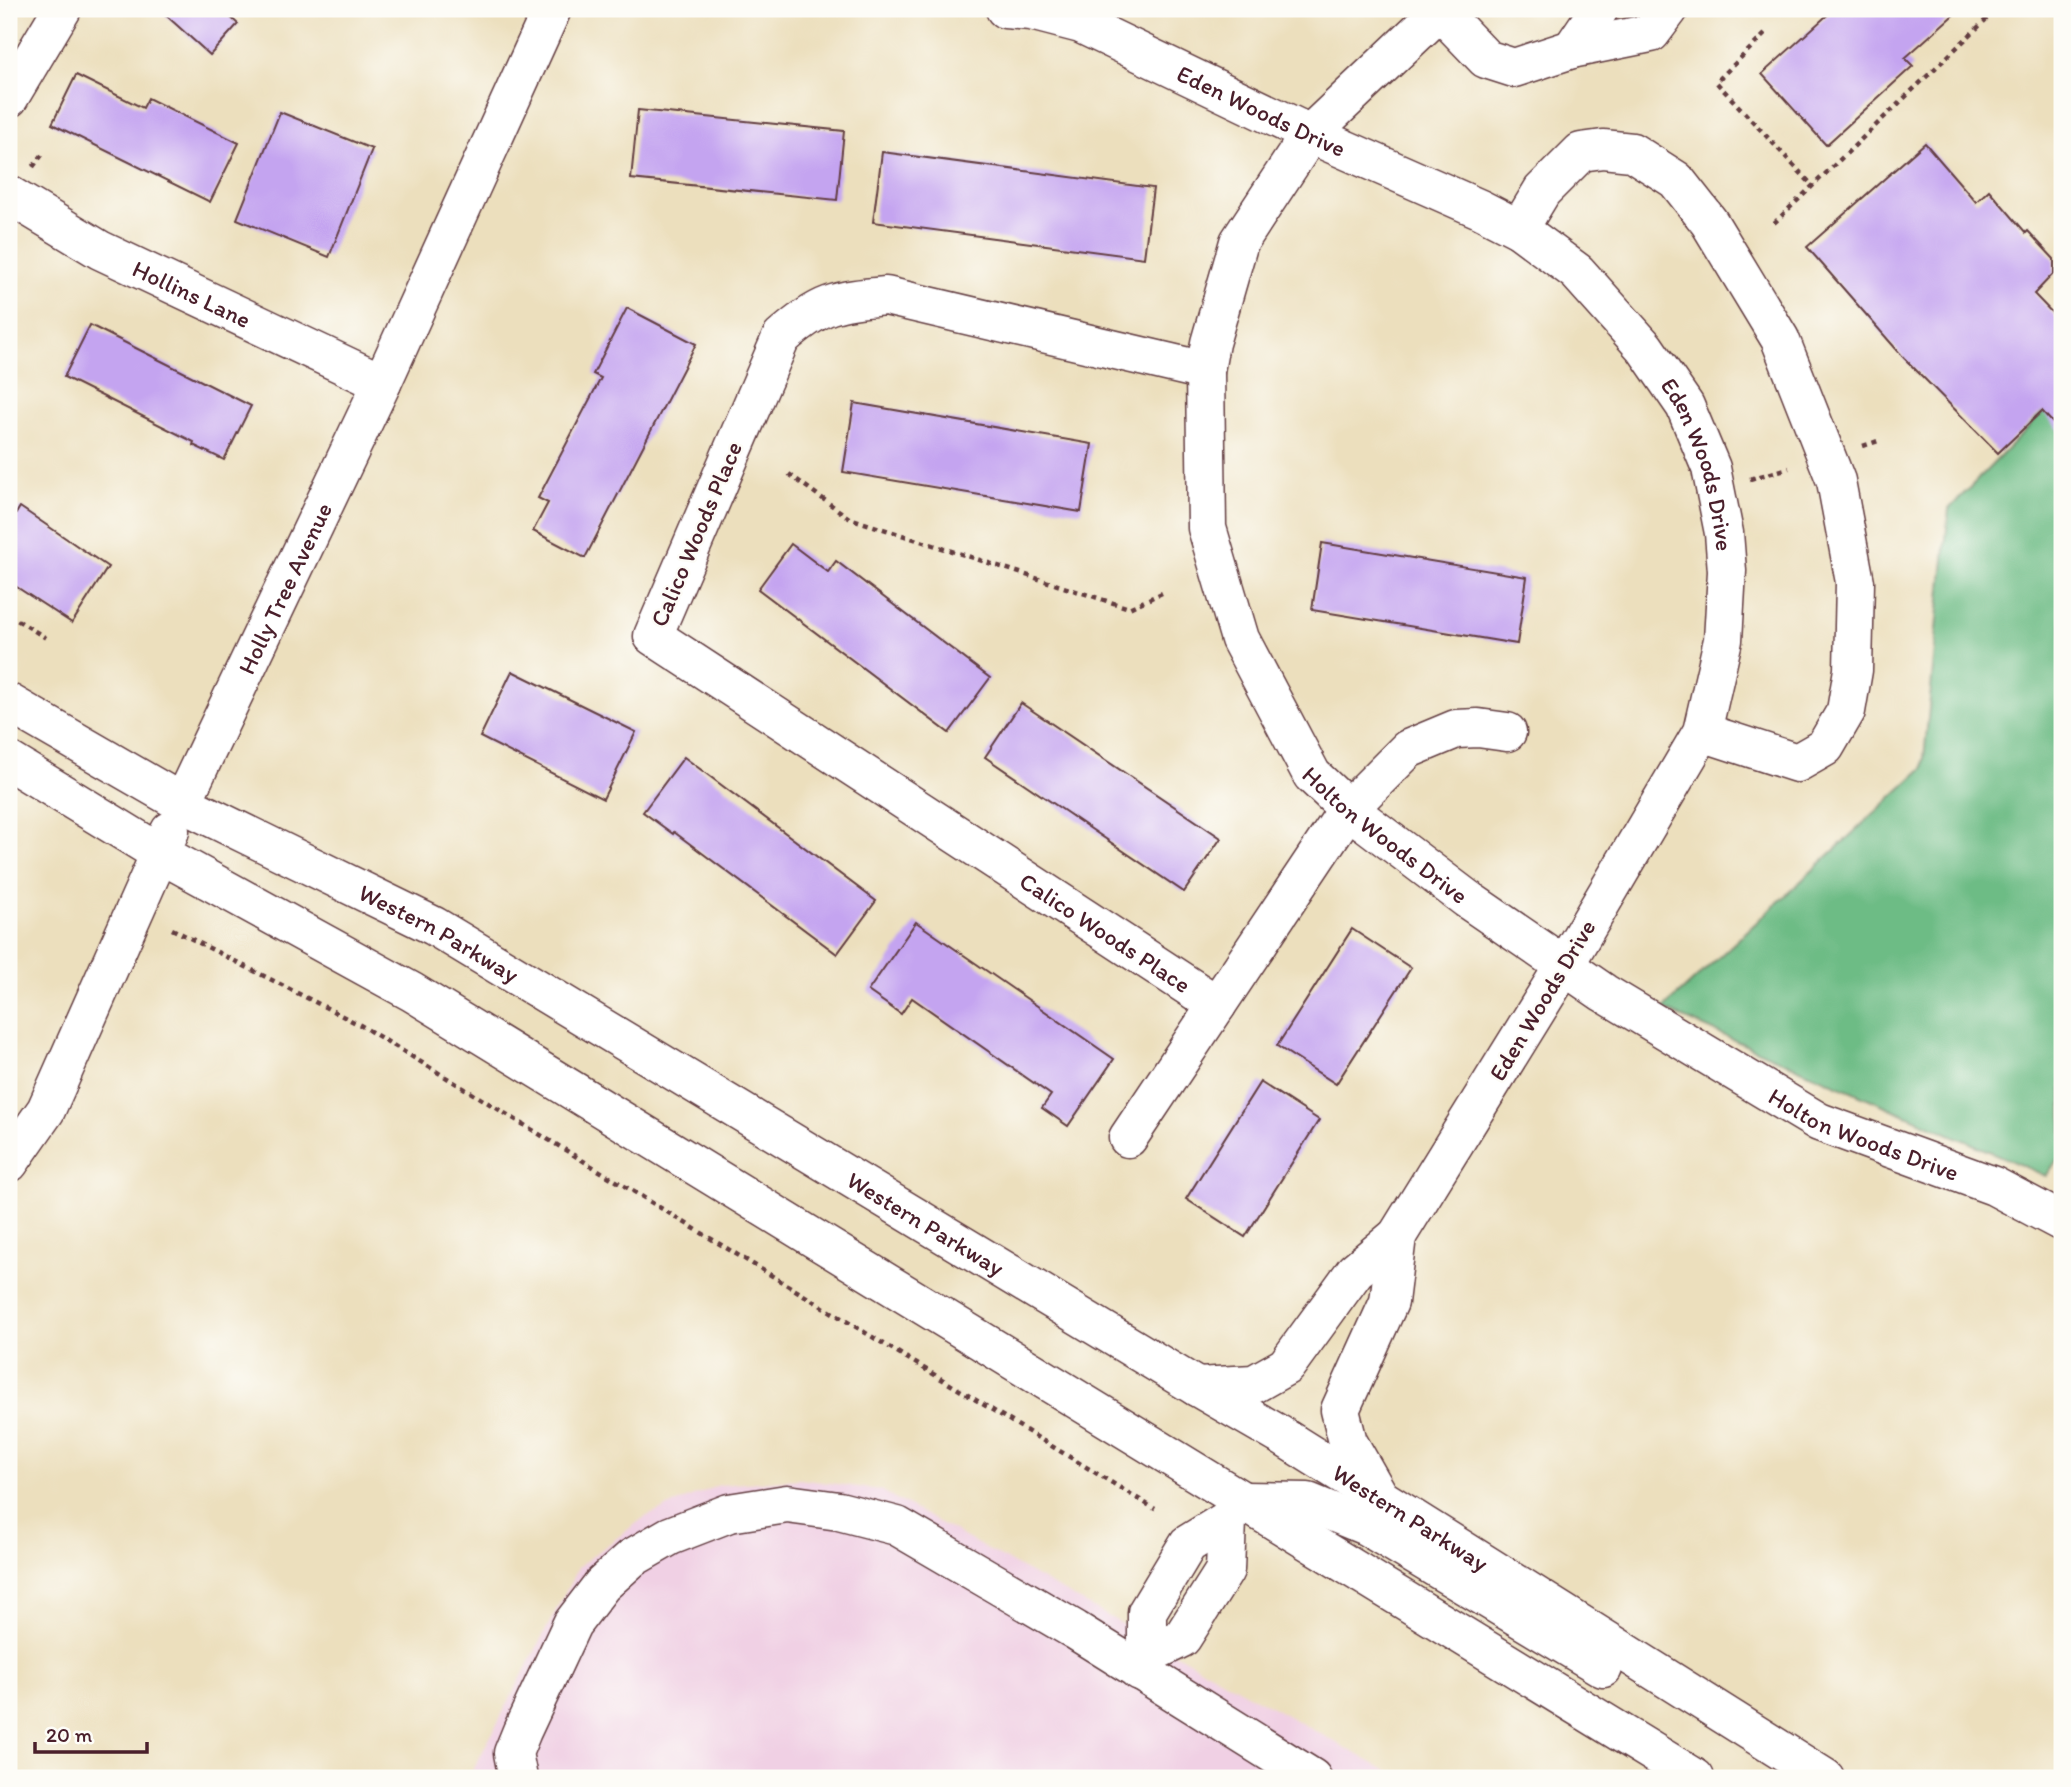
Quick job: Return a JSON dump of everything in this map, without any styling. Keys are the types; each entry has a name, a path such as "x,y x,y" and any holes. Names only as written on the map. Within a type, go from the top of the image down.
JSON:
{"street":[{"path":"9,98 62,9"},
{"name":"Holly Tree Avenue","path":"9,1163 46,1110 182,803 382,383 552,9"},
{"name":"Eden Woods Drive","path":"1005,9 1031,11 1082,24 1310,134 1519,229 1577,272 1645,348 1685,406 1711,468 1724,533 1727,571 1723,640 1702,732 1564,965 1396,1236 1355,1271 1286,1366 1254,1384 1196,1387"},
{"path":"1572,49 1599,9"},
{"path":"1441,10 1486,59 1514,68 1572,49 1651,33 1669,9"},
{"name":"Holton Woods Drive","path":"1441,10 1310,134 1238,242 1205,371 1207,528 1240,639 1312,775 1348,809 1467,899 1604,993 1819,1122 1994,1186 2062,1222"},
{"path":"1519,229 1542,191 1581,152 1603,149 1632,152 1676,180 1709,222 1780,339 1836,481 1855,582 1853,670 1846,711 1825,747 1797,762 1702,732"},
{"name":"Hollins Lane","path":"9,195 100,250 382,383"},
{"name":"Calico Woods Place","path":"1205,371 886,296 844,300 820,307 781,338 653,636 1217,1005"},
{"name":"Western Parkway","path":"9,704 182,803 434,926 1196,1387 1280,1435 1825,1778"},
{"path":"1128,1138 1348,809 1408,749 1455,729 1507,732"},
{"path":"9,761 161,854 412,992 1233,1510 1695,1778"},
{"name":"Eden Woods Drive","path":"1380,1498 1348,1442 1340,1410 1389,1302 1396,1236"},
{"path":"1143,1663 1147,1612 1188,1544 1233,1510 1308,1502 1366,1526 1789,1778"},
{"path":"517,1778 513,1754 522,1731 572,1624 603,1585 632,1558 670,1536 729,1513 787,1504 839,1511 897,1526 1075,1630 1143,1663 1312,1778"}],"path":[{"path":"1774,223 1997,9"},
{"path":"1765,34 1716,82 1813,186"},
{"path":"1852,450 1881,440"},
{"path":"1743,481 1795,466"},
{"path":"789,474 849,518 1129,608 1162,593"},
{"path":"9,615 46,638"},
{"path":"172,929 360,1025 1155,1509"}],"shaded area":[{"path":"799,1479 880,1490 1400,1778 469,1778 579,1566 645,1517 719,1485"}],"green space":[{"path":"2062,393 2062,1153 2046,1176 1663,1009 1923,768 1949,509"}],"building":[{"path":"159,9 232,9 227,14 238,24 210,55"},
{"path":"1834,9 1960,9 1905,58 1913,66 1826,145 1762,74"},
{"path":"76,75 143,108 148,98 239,143 210,202 52,124"},
{"path":"638,110 844,131 837,200 631,179"},
{"path":"280,112 372,149 329,257 237,219"},
{"path":"1925,143 1976,202 1989,190 2026,233 2028,231 2054,259 2054,273 2034,294 2062,323 2062,429 2060,431 2042,411 1998,453 1904,358 1807,247"},
{"path":"882,152 1153,188 1144,258 873,222"},
{"path":"627,308 696,344 585,558 533,531 548,503 538,498 601,378 593,374"},
{"path":"90,325 251,406 224,460 193,445 194,442 64,377"},
{"path":"854,403 1092,444 1081,512 843,472"},
{"path":"20,507 108,567 72,623 9,582 9,521 11,522"},
{"path":"1322,543 1527,577 1517,644 1312,610"},
{"path":"791,544 828,572 836,561 990,678 949,733 758,589"},
{"path":"512,671 636,732 603,799 480,737"},
{"path":"1021,703 1221,838 1184,892 985,757"},
{"path":"684,757 876,901 837,954 674,832 673,834 643,812"},
{"path":"916,922 1114,1059 1068,1126 1042,1108 1051,1095 912,998 901,1014 868,991"},
{"path":"1352,929 1411,968 1336,1084 1277,1046"},
{"path":"1260,1082 1319,1120 1245,1237 1186,1199"}]}
